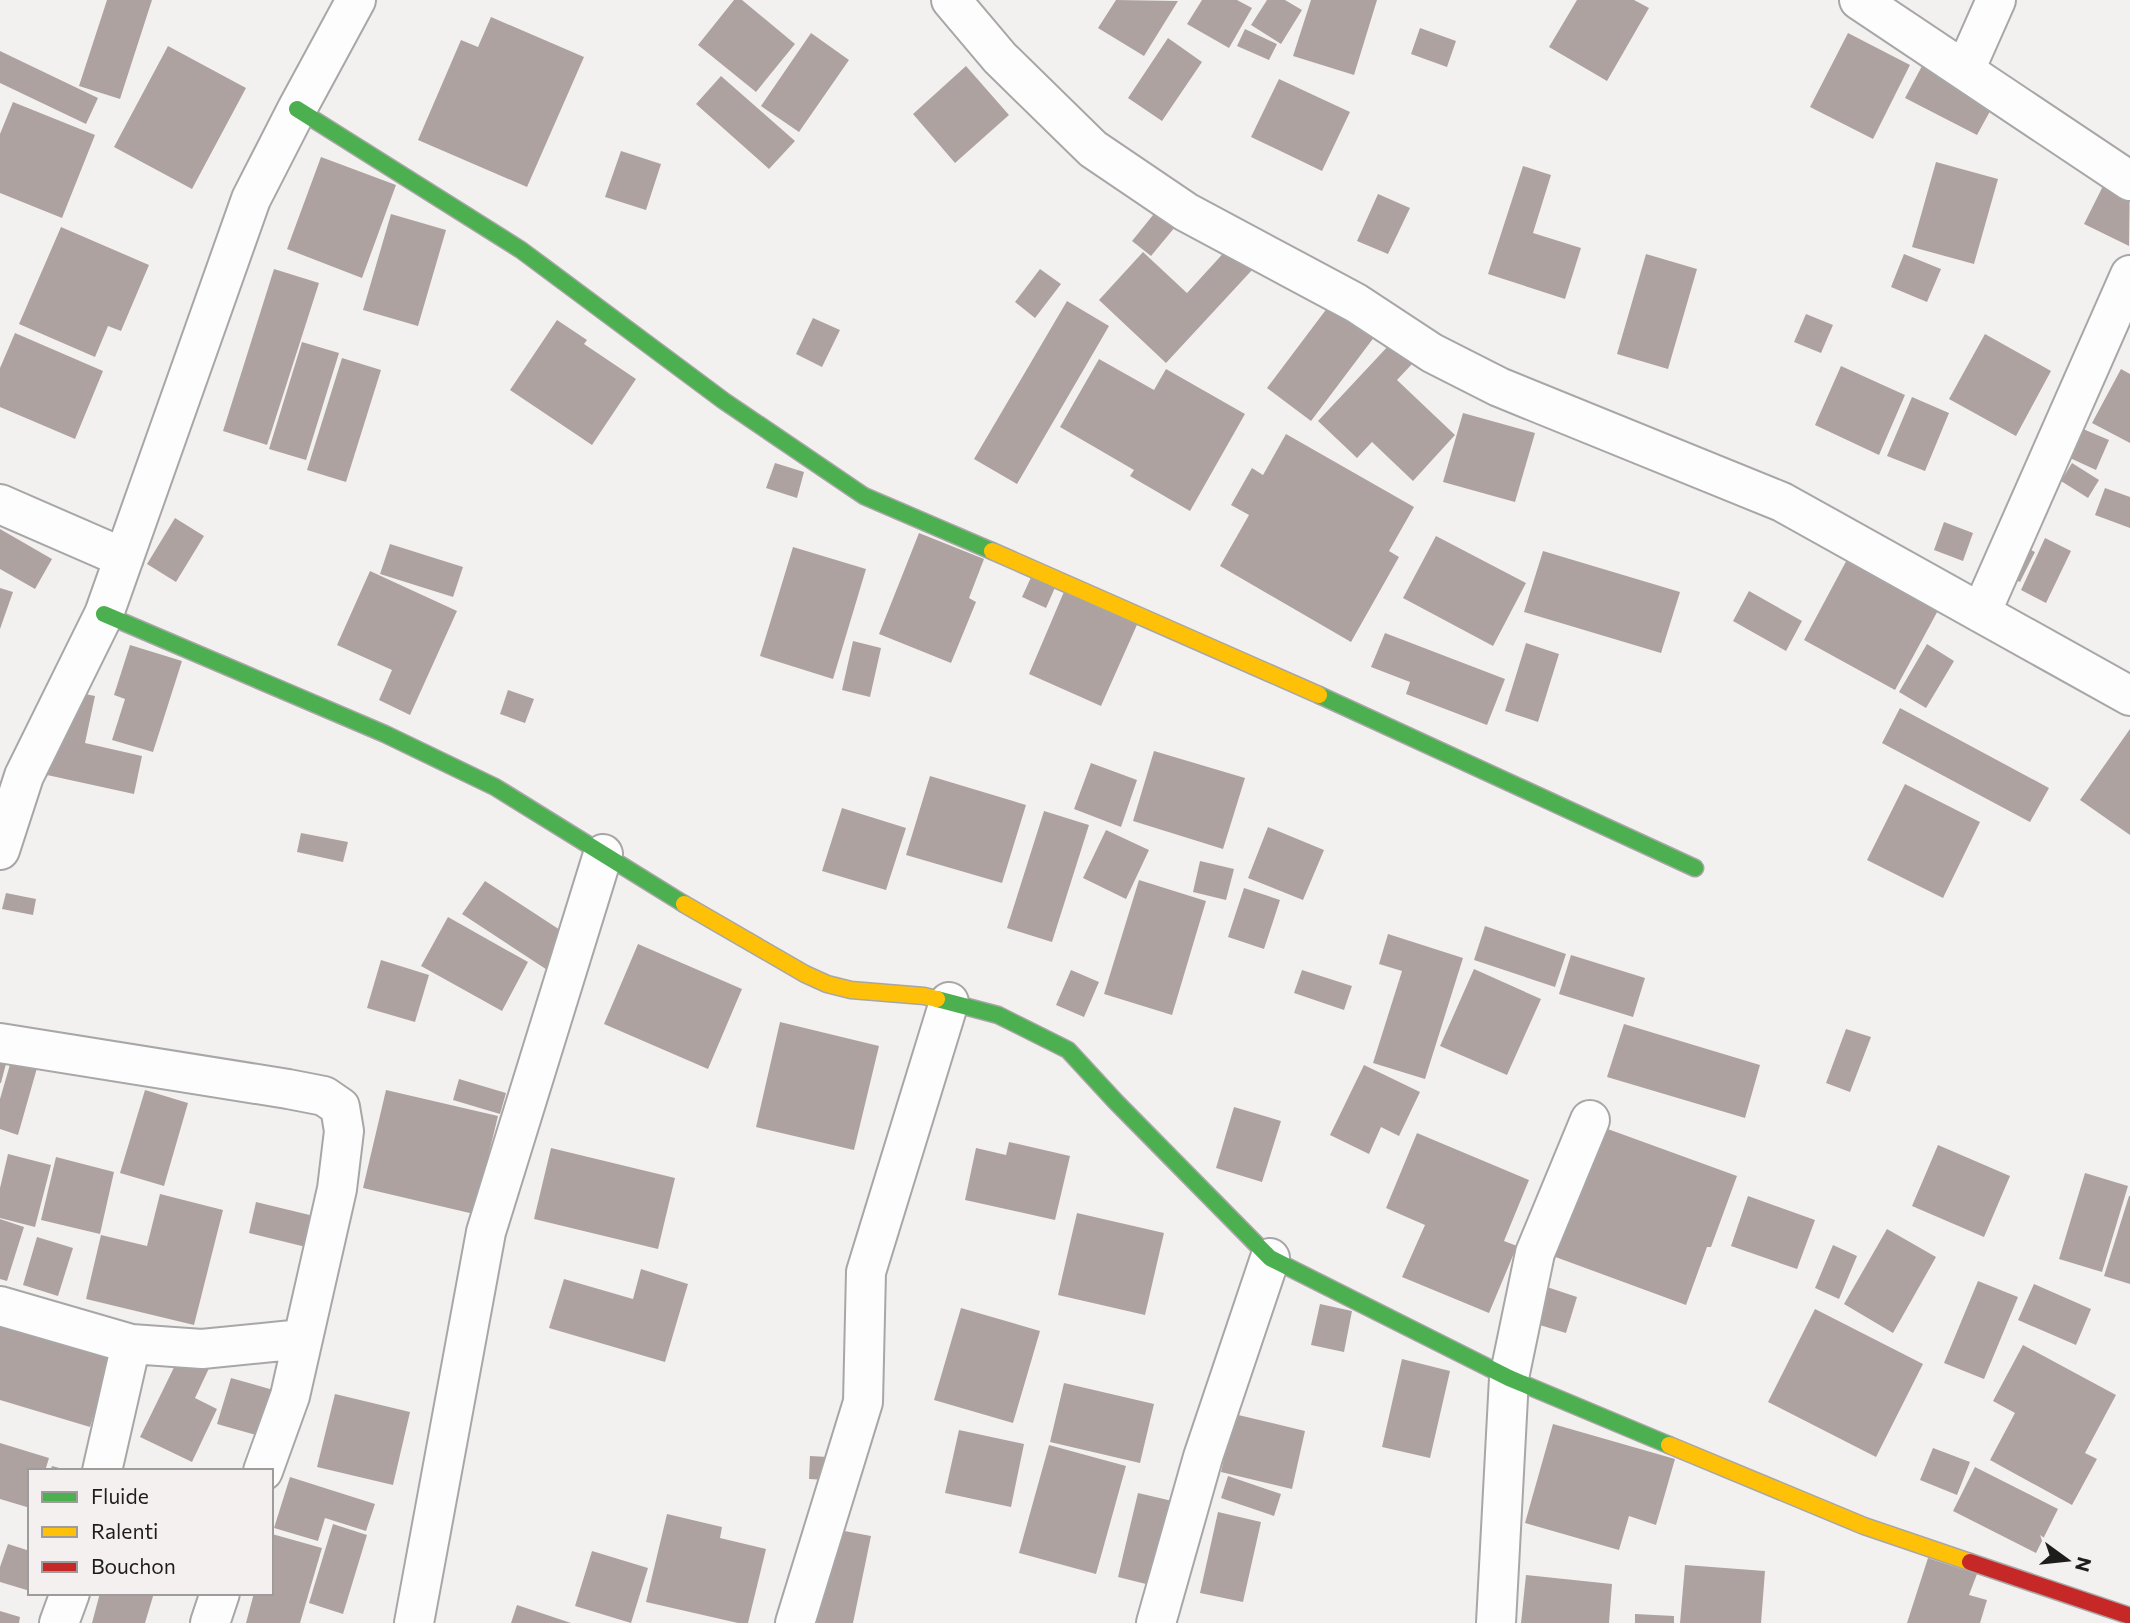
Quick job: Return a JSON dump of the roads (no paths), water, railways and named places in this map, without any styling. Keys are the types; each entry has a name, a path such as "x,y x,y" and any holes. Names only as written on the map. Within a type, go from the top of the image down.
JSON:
{"street":[{"path":"0,850 24,776 104,614 251,199 356,0"},
{"path":"951,0 1000,58 1093,149 1186,212 1356,303 1443,359 1499,387 1782,502 2130,696"},
{"path":"1859,0 2130,181"},
{"path":"1965,70 1996,0"},
{"path":"297,109 522,250 724,401 863,496 1244,660 1695,868"},
{"path":"1981,613 2130,275"},
{"path":"0,504 124,558"},
{"path":"104,614 384,734 495,787 805,974 827,984 851,990 924,996 998,1014 1068,1050 1270,1258 1509,1378 1864,1526 2130,1616"},
{"path":"414,1623 486,1232 603,854"},
{"path":"795,1623 863,1402 866,1272 949,1002"},
{"path":"0,1043 288,1089 324,1096 340,1107 344,1131 337,1189 290,1396 264,1469"},
{"path":"1496,1623 1509,1378 1535,1253 1590,1120"},
{"path":"1156,1623 1203,1457 1270,1258"},
{"path":"0,1306 131,1344 202,1349 302,1339"},
{"path":"102,1469 131,1344"},
{"path":"59,1623 69,1595"},
{"path":"210,1623 219,1595"}]}
